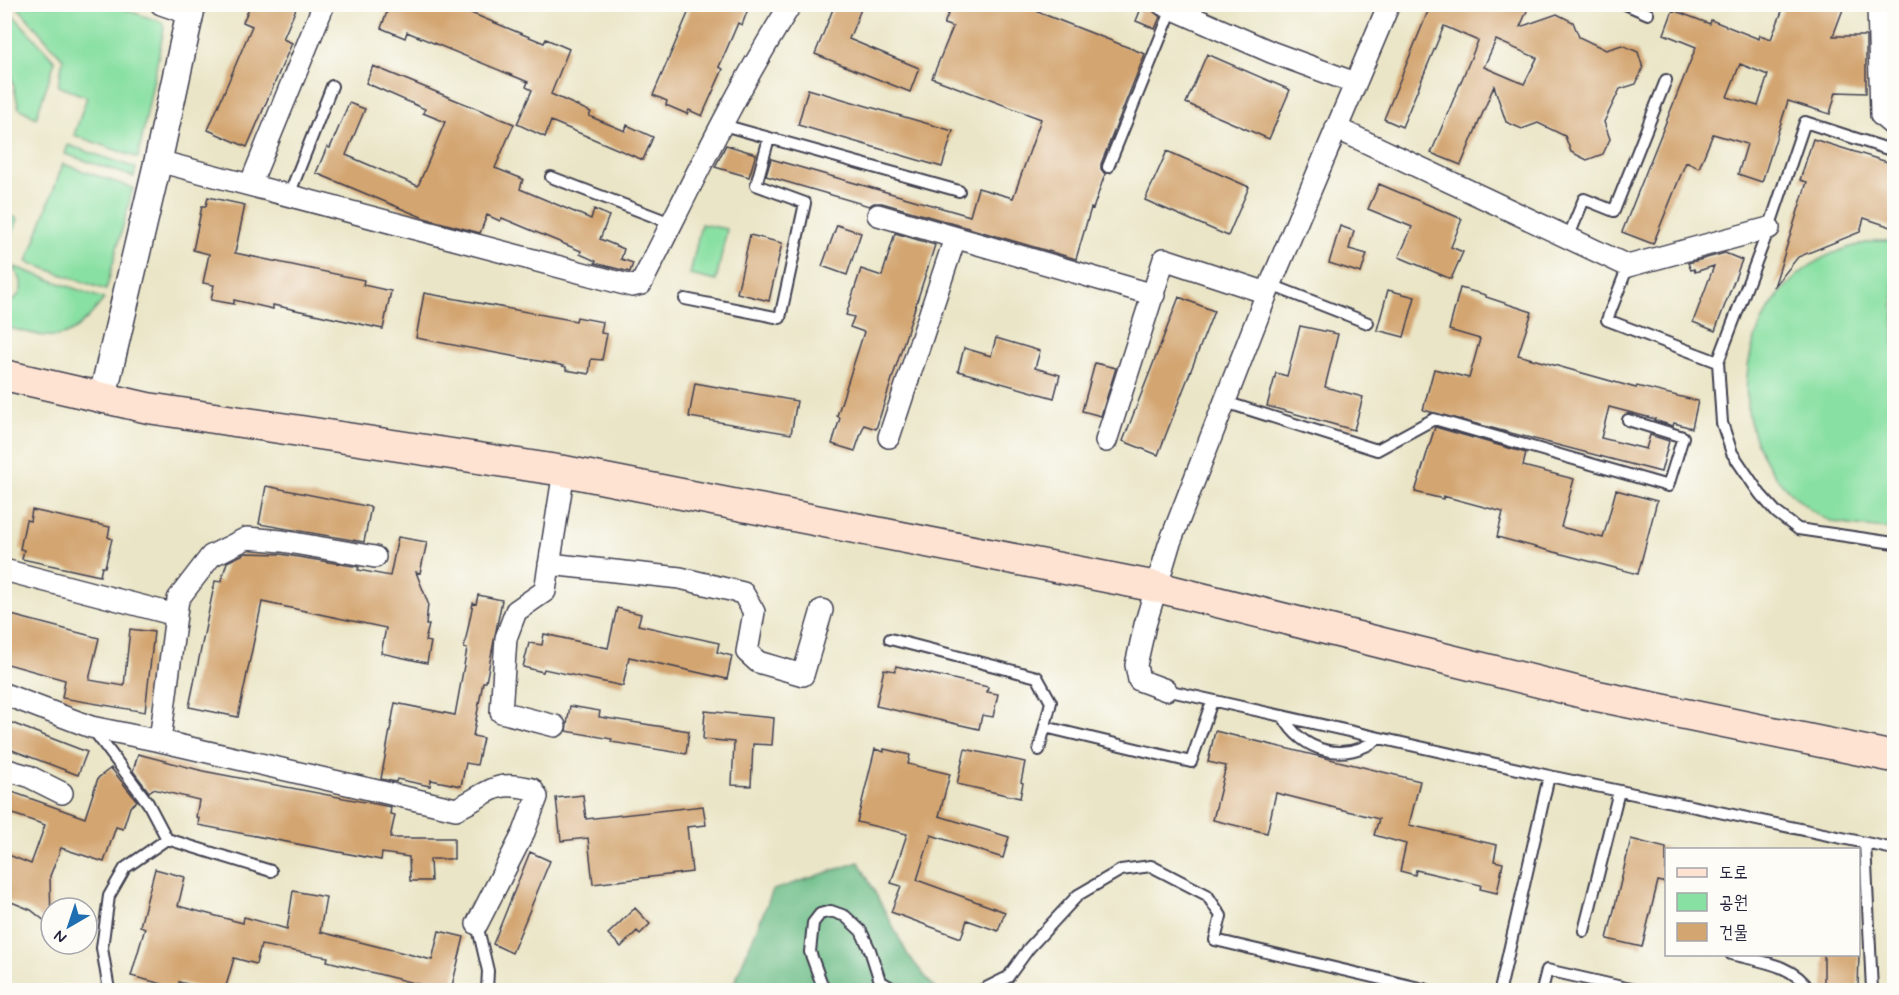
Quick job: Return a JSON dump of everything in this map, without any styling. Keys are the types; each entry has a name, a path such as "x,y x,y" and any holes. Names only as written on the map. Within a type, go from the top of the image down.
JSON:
{"main road":[{"path":"4,375 102,399 159,410 564,471 1157,587 1583,693 1894,757"}],"street":[{"path":"102,399 191,9 161,4"},
{"path":"250,185 324,4"},
{"path":"158,161 632,286 640,284 723,125 791,4"},
{"path":"1166,690 1139,680 1136,665 1145,625 1169,545 1269,289 1389,4"},
{"path":"1878,4 1881,115 1894,126"},
{"path":"1167,7 1271,52 1355,83"},
{"path":"1336,128 1628,266 1769,228"},
{"path":"878,215 1154,296"},
{"path":"889,437 955,238"},
{"path":"1106,441 1164,259 1269,289"},
{"path":"555,726 501,712 506,639 516,611 545,591 564,471"},
{"path":"160,741 178,599 211,556 247,538 282,541 375,556"},
{"path":"549,564 680,578 743,593 754,612 747,652 758,662 803,675 822,610"},
{"path":"4,570 176,615"},
{"path":"4,694 91,727 456,809 473,801 492,787 513,784 532,789 537,797 524,832 477,924"},
{"path":"4,769 28,776 62,793"}],"lane":[{"path":"1625,4 1648,14"},
{"path":"1108,168 1167,7"},
{"path":"1568,238 1584,199 1614,211 1666,80"},
{"path":"289,195 332,86"},
{"path":"1894,151 1805,122 1769,228 1718,362 1722,423 1732,453 1760,494 1777,513 1798,529 1894,543"},
{"path":"723,125 959,191"},
{"path":"685,299 780,318 805,203 756,185 769,138"},
{"path":"551,177 671,224"},
{"path":"1628,266 1607,320 1718,362"},
{"path":"1269,289 1368,323"},
{"path":"1225,402 1377,450 1434,419 1668,486 1683,437 1628,420"},
{"path":"890,639 1037,677 1052,702 1039,750"},
{"path":"1166,690 1549,776 1894,849"},
{"path":"1045,727 1191,762 1212,701"},
{"path":"1283,716 1289,729 1300,738 1310,745 1331,752 1343,753 1366,748 1379,738"},
{"path":"91,727 148,803 167,838 271,871"},
{"path":"1500,990 1549,776"},
{"path":"1584,931 1619,791"},
{"path":"109,990 102,948 109,896 125,868 167,838"},
{"path":"1865,843 1872,990"},
{"path":"982,990 1008,977 1029,948 1078,895 1121,870 1151,866 1207,896 1221,916 1215,940 1428,990"},
{"path":"824,990 810,951 813,923 820,914 831,912 845,916 861,931 880,981 895,990"},
{"path":"477,924 489,971 487,990"},
{"path":"1738,956 1786,969 1809,990"},
{"path":"1542,990 1547,970 1635,990"}],"green space":[{"path":"16,5 111,5 162,22 164,28 138,158 74,135 87,97 58,86 63,59"},
{"path":"4,11 12,14 55,61 36,118 19,108 5,51"},
{"path":"68,145 136,168 134,177 65,154"},
{"path":"63,164 133,188 106,290 27,262"},
{"path":"5,214 18,219 6,252 4,251"},
{"path":"701,224 727,229 716,281 690,275"},
{"path":"1875,241 1894,241 1894,530 1831,521 1817,514 1795,497 1778,479 1761,453 1751,424 1747,395 1748,365 1756,336 1769,309 1788,285 1811,265 1826,256"},
{"path":"15,267 104,299 80,325 60,336 38,335 5,327 5,303 15,298 21,290"},
{"path":"859,862 908,955 936,990 731,990 773,890"}],"building":[{"path":"251,4 298,4 283,39 292,43 247,147 208,130 252,26 243,22"},
{"path":"390,4 449,4 544,43 546,39 569,49 551,94 591,112 589,116 625,131 627,125 653,137 643,160 551,121 545,137 517,124 532,90 526,87 528,82 407,32 405,38 381,28"},
{"path":"692,4 750,4 742,25 738,23 719,67 723,69 702,116 689,110 687,114 666,105 667,101 653,95"},
{"path":"835,4 863,4 849,39 919,68 910,92 815,54"},
{"path":"962,4 1041,4 1038,12 1145,54 1101,164 1101,169 1105,174 1093,209 1091,208 1076,259 882,203 869,206 766,176 771,159 970,216 978,188 1013,198 1041,119 932,78 953,27 944,24 951,7 959,10"},
{"path":"1431,4 1530,4 1520,27 1557,14 1573,22 1579,37 1606,50 1622,45 1638,52 1643,68 1636,84 1620,89 1604,122 1610,139 1603,154 1587,160 1571,152 1565,136 1538,123 1522,129 1506,122 1494,86 1461,165 1431,153 1478,41 1444,26 1402,127 1384,119","holes":["1496,40 1537,58 1524,84 1484,67"]},
{"path":"1785,4 1845,4 1833,36 1866,36 1866,93 1836,92 1830,114 1788,101 1762,182 1738,174 1747,144 1713,134 1699,168 1686,162 1653,244 1622,232 1696,47 1664,34 1673,10 1710,24 1711,20 1759,39 1760,35 1771,39","holes":["1740,64 1768,75 1758,106 1727,97"]},
{"path":"1142,6 1151,9 1160,17 1155,29 1136,21"},
{"path":"1207,54 1290,90 1269,139 1186,103"},
{"path":"373,66 514,124 495,168 523,179 520,189 591,219 594,209 609,216 600,239 624,249 621,259 633,263 630,272 595,263 596,261 580,254 581,251 502,218 500,221 487,215 480,233 424,218 316,173 327,147 330,148 349,103 365,109 346,155 418,186 445,122 423,113 425,109 366,83"},
{"path":"808,89 953,131 942,167 798,125"},
{"path":"1813,139 1894,164 1894,228 1864,218 1860,232 1798,257 1774,287 1807,182 1800,180"},
{"path":"726,145 756,154 749,177 715,167"},
{"path":"1167,151 1249,187 1228,236 1145,200"},
{"path":"1379,184 1462,219 1451,247 1463,252 1451,279 1399,257 1412,227 1368,209"},
{"path":"208,197 245,205 235,253 364,280 363,285 391,291 383,329 273,305 273,309 234,300 234,304 211,300 214,285 203,283 209,254 193,250 202,206 206,206"},
{"path":"837,225 861,233 847,275 822,266"},
{"path":"1340,226 1354,231 1349,249 1367,254 1361,273 1329,263"},
{"path":"895,233 935,245 876,429 864,425 855,451 832,444 840,418 837,416 864,332 850,327 854,317 846,315 861,269 882,276"},
{"path":"750,235 782,243 769,301 737,293"},
{"path":"1725,253 1742,260 1715,331 1693,322 1714,266 1695,272 1694,269 1691,270 1688,263"},
{"path":"1460,288 1532,312 1518,355 1636,388 1637,386 1698,401 1692,428 1674,423 1673,426 1609,407 1601,438 1646,449 1650,435 1669,441 1661,472 1423,410 1434,369 1469,378 1480,339 1449,330"},
{"path":"1388,290 1415,297 1404,337 1377,330"},
{"path":"424,293 576,321 577,317 603,322 601,333 607,334 602,360 591,359 589,374 566,370 566,367 560,365 416,338"},
{"path":"1179,297 1214,311 1158,455 1123,441"},
{"path":"1300,326 1338,334 1325,387 1363,397 1354,430 1267,406 1276,373 1287,376"},
{"path":"996,338 1040,351 1035,368 1060,375 1054,398 958,371 964,348 991,356"},
{"path":"1095,363 1116,368 1101,416 1082,411"},
{"path":"695,383 797,401 791,434 689,417"},
{"path":"1435,427 1526,453 1523,466 1574,479 1561,527 1603,538 1616,490 1657,501 1638,574 1497,537 1503,512 1443,496 1443,499 1415,492"},
{"path":"266,486 371,507 364,542 259,524"},
{"path":"32,510 110,527 108,537 112,539 105,567 102,567 100,576 22,559 24,550 20,549 26,520 30,521"},
{"path":"398,537 427,542 420,573 416,572 428,603 426,625 429,625 425,641 431,642 427,663 381,653 386,628 262,602 238,717 189,707 215,581 221,582 227,562 246,553 280,554 359,567 358,570 390,576"},
{"path":"478,595 502,600 473,736 483,738 477,765 466,763 461,786 431,780 430,786 397,779 396,782 381,779 395,703 455,715 467,649 464,648 473,603 476,604"},
{"path":"617,608 641,614 638,625 719,643 717,652 732,656 727,679 629,657 623,686 544,669 543,672 523,667 529,643 542,645 544,634 608,648"},
{"path":"4,613 99,638 89,680 124,686 130,629 154,632 145,712 62,698 65,680 4,663"},
{"path":"896,666 988,687 987,692 998,694 993,717 982,715 979,729 876,706 884,669 895,671"},
{"path":"570,706 600,711 599,717 689,731 686,754 611,742 612,739 566,731"},
{"path":"705,711 774,718 772,745 753,744 751,786 732,785 734,742 703,739"},
{"path":"4,720 87,752 78,775 4,747"},
{"path":"1215,731 1420,781 1409,825 1497,845 1494,861 1503,863 1497,893 1480,889 1481,885 1416,870 1415,875 1400,871 1406,844 1374,835 1379,819 1276,793 1267,833 1213,820 1226,766 1208,762"},
{"path":"875,749 910,755 908,764 950,774 939,816 1009,837 1003,858 931,835 917,880 1005,912 998,931 967,920 961,938 891,912 901,886 891,883 907,834 857,822"},
{"path":"965,749 1025,762 1020,798 957,784"},
{"path":"138,754 203,771 391,807 390,814 395,815 390,838 454,838 454,859 430,859 431,881 410,881 409,857 382,853 381,860 198,825 199,818 196,817 199,800 153,789 149,792 133,771"},
{"path":"111,768 137,801 130,807 123,829 116,827 104,862 61,848 50,876 50,896 39,896 39,916 31,910 4,899 4,853 31,864 45,825 4,811 4,789 85,818 98,778"},
{"path":"583,795 586,819 703,806 706,825 687,827 692,872 593,884 588,838 561,841 556,798"},
{"path":"1631,839 1666,848 1665,883 1658,881 1642,947 1607,939"},
{"path":"530,852 550,861 512,953 493,944"},
{"path":"155,869 185,877 178,906 243,923 244,917 287,929 293,891 326,897 320,932 432,960 439,931 464,937 451,990 441,990 327,961 328,957 261,945 256,964 234,958 225,990 211,990 179,982 178,988 131,976 145,928 140,926"},
{"path":"635,908 650,924 640,934 637,931 621,947 608,934"},
{"path":"1824,956 1859,956 1858,990 1824,990"}]}
